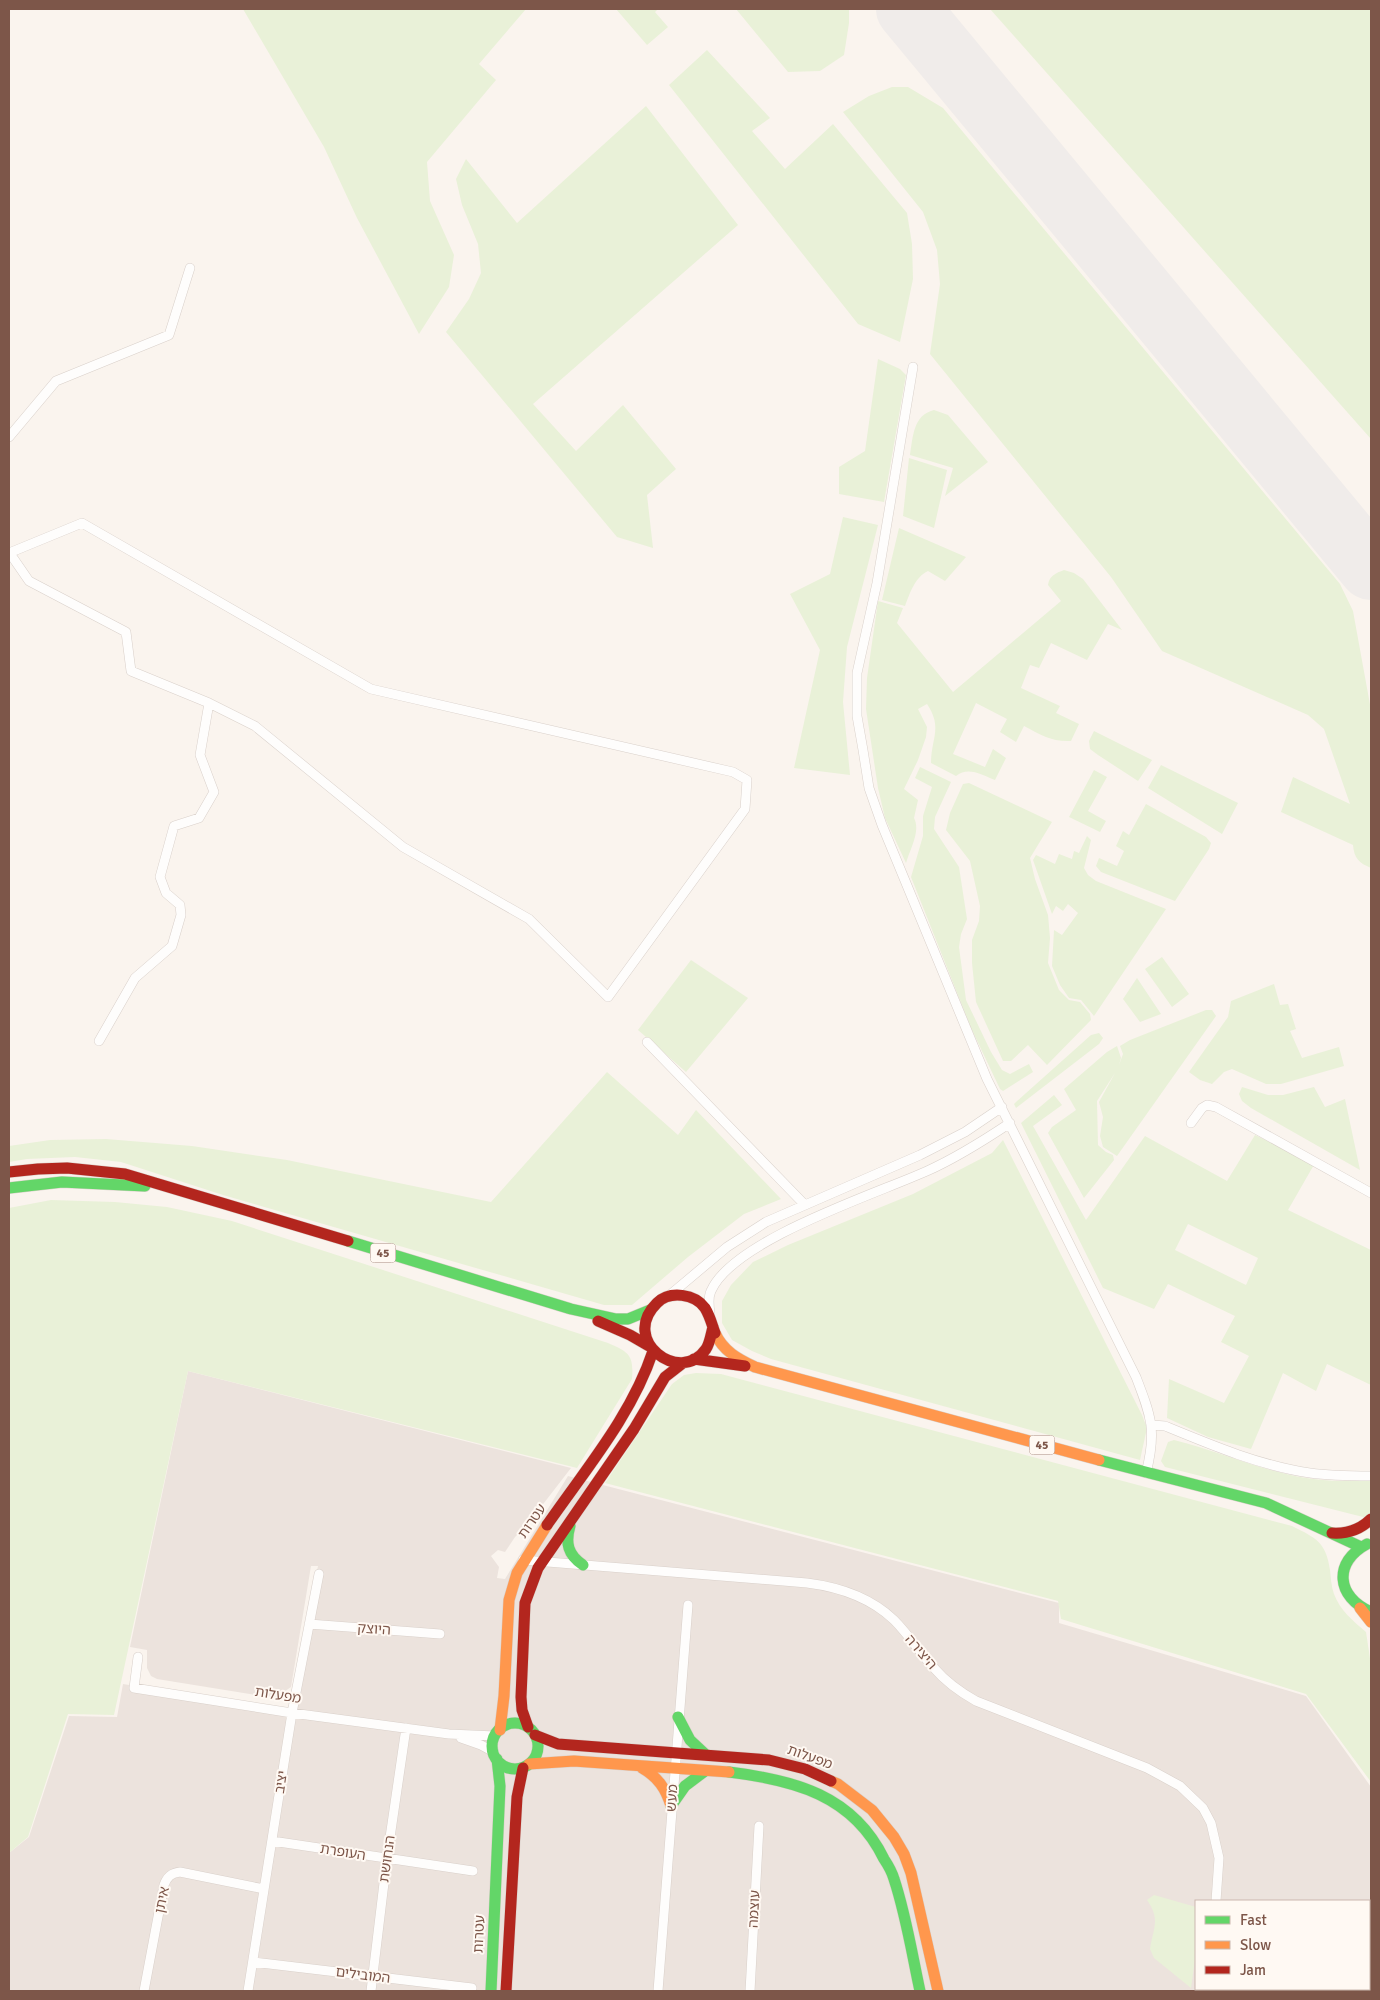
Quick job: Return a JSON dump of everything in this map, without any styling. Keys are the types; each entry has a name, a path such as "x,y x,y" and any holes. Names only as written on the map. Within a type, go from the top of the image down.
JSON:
{"main road":[{"name":"45","path":"9,1172 55,1167 125,1174 571,1309 616,1319 628,1319 650,1310 668,1296 688,1296 705,1307 717,1339 729,1353 743,1362 771,1372"},
{"name":"45","path":"9,1188 62,1182 138,1186 195,1196"},
{"name":"45","path":"571,1309 630,1336 666,1361 726,1362 771,1372 1146,1473 1266,1502 1325,1531 1366,1545"},
{"path":"650,1310 644,1328 645,1338 651,1349"},
{"path":"506,1991 519,1780 526,1766 537,1754 538,1741 531,1731 522,1710 525,1603 533,1579 542,1562 634,1429 665,1377 708,1346 711,1321"},
{"name":"עטרות","path":"498,1733 504,1696 509,1600 523,1560 620,1420 644,1375 651,1349"},
{"path":"571,1520 566,1544 574,1559 583,1566"},
{"path":"1325,1531 1340,1534 1356,1531 1371,1521"},
{"name":"45","path":"1325,1531 1338,1545 1346,1563"},
{"path":"1366,1545 1354,1552 1346,1563 1342,1578 1344,1588 1352,1601 1371,1622"},
{"path":"1360,1608 1371,1612"},
{"path":"678,1717 690,1740 705,1754"},
{"path":"531,1731 516,1724 510,1724 498,1733 495,1756 511,1769 563,1762 766,1776 799,1785 830,1799 860,1822 880,1846 891,1870 920,1991"},
{"name":"מפעלות","path":"531,1731 558,1744 769,1760 805,1769 838,1784 872,1810 894,1837 911,1873 938,1991"},
{"name":"עטרות","path":"491,1991 500,1786 495,1756"},
{"path":"636,1766 652,1774 660,1781 666,1790 671,1806"},
{"path":"671,1806 694,1776 706,1771"}],"street":[{"path":"9,437 56,381 169,335 190,268"},
{"path":"913,367 877,583 857,673 857,716 869,788 882,825 987,1079 1136,1378 1150,1412 1152,1442 1146,1473"},
{"path":"82,523 371,689 733,772 747,780 745,809 608,997 529,919 403,847 254,726 209,703 131,671 126,632 30,581 9,553 82,523"},
{"path":"99,1041 135,978 172,946 181,915 180,905 166,893 160,876 174,826 199,818 214,792 200,755 209,703"},
{"path":"647,1042 804,1204"},
{"path":"1191,1123 1202,1108 1208,1105 1216,1107 1371,1193"},
{"path":"668,1296 747,1232 804,1204 920,1155 965,1132 1002,1107"},
{"path":"711,1321 710,1292 715,1283 724,1272 757,1247 798,1226 935,1167 974,1147 1010,1124"},
{"path":"1152,1424 1165,1426 1247,1457 1286,1469 1334,1476 1371,1476"},
{"path":"1366,1545 1371,1521"},
{"name":"היצירה","path":"523,1560 807,1583 840,1589 871,1602 894,1620 934,1668 963,1694 976,1701 1147,1768 1165,1777 1192,1796 1203,1808 1211,1822 1217,1841 1219,1868 1216,1900"},
{"name":"יציב","path":"248,1991 292,1713 319,1574"},
{"name":"מעש","path":"658,1991 675,1752 688,1605"},
{"name":"היוצק","path":"309,1624 440,1634"},
{"name":"מפעלות","path":"138,1657 134,1688 292,1713 449,1734 498,1733"},
{"name":"הנחושת","path":"371,1991 387,1858 406,1728"},
{"name":"מפעלות","path":"449,1734 481,1745 495,1756"},
{"name":"עוצמה","path":"750,1991 759,1826"},
{"name":"העופרת","path":"272,1841 473,1871"},
{"name":"איתן","path":"144,1991 164,1885 167,1878 173,1873 180,1872 264,1889"},
{"name":"המובילים","path":"253,1962 472,1988"}],"shaded area":[{"path":"188,1371 571,1468 505,1552 498,1550 491,1556 499,1567 497,1578 505,1579 568,1476 1059,1603 1059,1623 1306,1696 1371,1787 1371,1991 9,1991 9,1853 29,1837 69,1716 117,1717 123,1684 289,1711 318,1566 311,1566 291,1687 275,1698 157,1679 151,1676 147,1668 147,1650 130,1647"}],"green space":[{"path":"243,9 526,9 479,64 496,80 427,162 430,201 454,255 449,287 419,334 357,218 324,147"},
{"path":"616,9 658,9 655,12 668,27 647,45"},
{"path":"736,9 849,9 849,23 844,55 820,71 788,72"},
{"path":"990,9 1371,9 1371,439"},
{"path":"707,50 770,118 752,131 785,169 833,124 907,213 912,244 913,279 900,342 858,324 669,85"},
{"path":"892,87 908,87 943,108 1340,584 1353,611 1371,710 1371,868 1358,859 1353,845 1281,812 1293,777 1350,804 1324,729 1308,715 1162,651 1111,577 930,354 940,284 937,250 923,212 843,112 869,96"},
{"path":"646,106 738,225 533,404 576,451 623,405 676,469 647,495 653,548 617,537 446,332 469,299 481,273 478,244 462,205 456,179 466,159 517,223"},
{"path":"878,359 900,369 906,375 884,502 839,494 839,467 865,451"},
{"path":"934,410 948,415 988,462 945,496 953,468 910,455 913,434 918,422 927,413"},
{"path":"909,458 947,470 934,528 903,516"},
{"path":"843,517 878,525 847,647 843,702 850,775 794,768 820,650 790,594 830,574"},
{"path":"899,528 966,557 945,581 928,571 923,574 914,586 905,606 882,600"},
{"path":"1064,570 1074,573 1083,579 1122,630 1108,624 1087,660 1051,643 1039,668 1030,665 1021,688 1060,706 1056,713 1079,724 1071,741 1052,739 1024,726 1016,742 1000,732 1007,719 976,703 953,754 985,767 993,749 1006,758 995,780 970,772 961,773 956,776 931,763 935,733 934,720 927,704 918,709 927,727 926,737 918,760 904,789 918,800 914,818 916,834 906,863 885,818 878,788 866,709 867,678 878,601 903,608 897,623 953,692 1061,601 1048,585 1051,577"},
{"path":"1094,731 1152,760 1138,781 1090,749 1089,741"},
{"path":"1161,765 1238,803 1222,834 1148,788"},
{"path":"920,767 951,782 935,817 934,829 959,867 967,919 961,934 959,947 966,1000 991,1052 1002,1070 1010,1074 1029,1064 1033,1072 1003,1091 1000,1089 971,1028 911,877 923,836 923,816 932,787 915,778"},
{"path":"1094,770 1107,777 1088,811 1106,821 1100,832 1069,817"},
{"path":"969,783 1052,822 1030,858 1035,879 1048,915 1050,938 1048,963 1059,990 1069,1000 1080,1002 1090,1014 1091,1020 1047,1065 1028,1045 1011,1061 1003,1061 976,1002 972,940 979,921 980,906 970,861 946,830 950,813 963,784"},
{"path":"1146,804 1206,837 1211,843 1175,901 1101,872 1096,866 1099,858 1117,866 1124,851 1116,846 1123,831 1129,835"},
{"path":"1087,836 1091,840 1084,868 1088,875 1096,881 1166,909 1094,1016 1081,1000 1069,998 1060,985 1052,966 1054,930 1062,935 1078,913 1068,904 1063,911 1056,906 1052,914 1033,860 1036,855 1055,864 1059,854 1072,859 1074,851 1079,853"},
{"path":"1162,957 1189,994 1172,1007 1145,969"},
{"path":"691,960 748,998 686,1072 638,1030"},
{"path":"1137,978 1161,1014 1140,1022 1123,999"},
{"path":"1274,984 1280,1005 1288,1004 1296,1029 1290,1031 1302,1058 1339,1047 1344,1066 1281,1084 1266,1084 1232,1069 1224,1072 1212,1084 1200,1080 1189,1072 1228,1017 1231,1001"},
{"path":"1206,1010 1212,1010 1216,1016 1117,1156 1103,1147 1100,1136 1103,1117 1099,1102 1115,1073 1097,1101 1098,1145 1113,1155 1114,1160 1084,1198 1048,1133 1052,1127 1076,1110 1064,1089 1107,1052 1117,1046 1121,1058 1119,1065 1123,1054 1120,1046 1130,1040"},
{"path":"1099,1033 1103,1038 1099,1044 1016,1108 1014,1104 1016,1102 1091,1035"},
{"path":"607,1072 678,1135 696,1110 781,1199 744,1214 688,1257 632,1305 604,1305 223,1195 121,1162 75,1157 27,1159 9,1162 9,1146 50,1140 106,1139 192,1146 287,1160 491,1202"},
{"path":"1242,1087 1268,1095 1283,1095 1314,1087 1325,1107 1345,1099 1360,1170 1251,1108 1242,1101 1239,1094"},
{"path":"1054,1095 1062,1105 1033,1126 1086,1220 1145,1136 1227,1181 1255,1135 1315,1163 1288,1210 1371,1250 1371,1385 1327,1364 1316,1391 1283,1373 1251,1449 1208,1437 1167,1418 1169,1379 1224,1403 1249,1356 1221,1342 1235,1316 1168,1284 1154,1309 1103,1288 1021,1123","holes":["1188,1224 1258,1258 1246,1285 1175,1250"]},
{"path":"1003,1140 1142,1415 1147,1428 1140,1460 771,1359 732,1340 722,1323 722,1301 731,1285 753,1262 788,1245 913,1194 992,1153"},
{"path":"51,1200 115,1202 167,1207 232,1221 608,1343 629,1355 632,1365 632,1379 577,1468 188,1371 114,1715 68,1714 28,1837 9,1853 9,1208"},
{"path":"696,1373 721,1374 1292,1526 1308,1534 1323,1547 1326,1553 1333,1591 1337,1600 1343,1610 1366,1632 1371,1665 1371,1782 1306,1694 1061,1619 1058,1601 605,1483 672,1384 684,1375"},
{"path":"1174,1440 1294,1476 1318,1480 1371,1479 1371,1519 1165,1467 1161,1461 1168,1442"},
{"path":"1154,1895 1195,1907 1195,1959 1191,1988 1154,1958 1150,1949 1155,1919 1147,1900"}],"runway":[{"path":"908,9 1371,568"}],"traffic: fast":[{"path":"9,1188 62,1182 145,1186"},
{"path":"348,1241 571,1309 616,1319 628,1319 650,1310"},
{"path":"1099,1460 1266,1503 1361,1547"},
{"path":"570,1526 569,1548 574,1557 583,1565"},
{"path":"1367,1544 1356,1551 1348,1560 1344,1569 1343,1579 1345,1589 1351,1598 1359,1606 1371,1612"},
{"path":"678,1717 690,1740 705,1754"},
{"path":"515,1723 528,1727 534,1733 538,1746 534,1759 528,1765 515,1769 502,1765 496,1759 492,1746 496,1733 502,1727 515,1723"},
{"path":"491,1991 500,1786 497,1759"},
{"path":"671,1806 685,1786 705,1771"},
{"path":"729,1772 776,1780 798,1786 819,1795 838,1805 856,1820 871,1837 893,1876 920,1991"}],"traffic: slow":[{"path":"715,1333 727,1350 755,1367 1099,1460"},
{"path":"500,1730 504,1696 509,1600 517,1573 547,1525"},
{"path":"1360,1608 1371,1622"},
{"path":"529,1764 574,1761 729,1772"},
{"path":"642,1768 653,1775 661,1784 671,1806"},
{"path":"831,1781 838,1784 872,1810 894,1837 904,1854 911,1873 938,1991"}],"traffic: jam":[{"path":"9,1172 67,1168 125,1174 348,1241"},
{"path":"713,1327 706,1349 695,1359 682,1363 669,1360 658,1354 649,1344 645,1331 647,1317 657,1303 669,1296 682,1295 701,1303 711,1320 715,1333"},
{"path":"598,1321 630,1335 649,1346"},
{"path":"547,1525 592,1463 620,1420 644,1375 653,1351"},
{"path":"694,1359 745,1366"},
{"path":"528,1727 522,1710 521,1697 525,1603 538,1568 634,1429 665,1377 683,1363"},
{"path":"1332,1533 1343,1533 1353,1530 1363,1526 1371,1519"},
{"path":"535,1735 558,1744 769,1760 805,1769 831,1781"},
{"path":"506,1991 517,1797 523,1768"}]}
